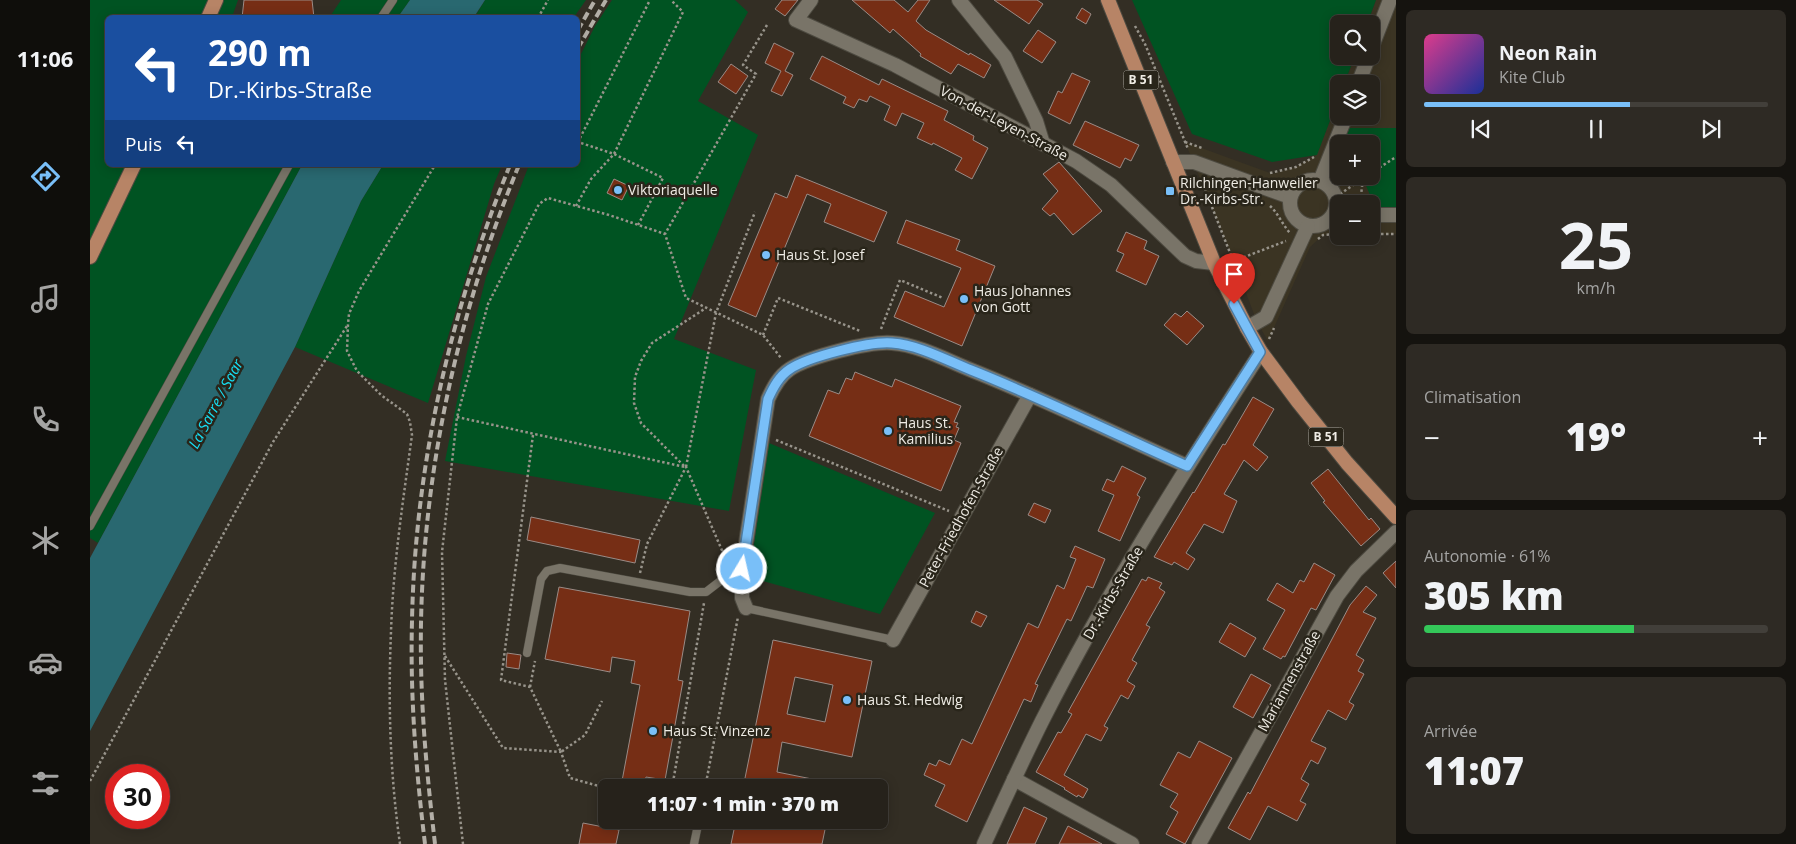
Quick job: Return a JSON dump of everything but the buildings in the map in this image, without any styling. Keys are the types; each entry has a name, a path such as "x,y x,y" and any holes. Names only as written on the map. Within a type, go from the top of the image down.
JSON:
{"main road":[{"path":"209,15 216,0"},
{"name":"B 51","path":"1108,0 1214,263 1252,325 1260,352 1347,463 1396,517"},
{"path":"90,257 133,167"}],"street":[{"name":"Von-der-Leyen-Straße","path":"811,0 796,20 895,65 1076,161 1111,184 1185,256 1196,261 1214,263"},
{"path":"959,0 1006,57 1036,121 1043,144"},
{"path":"1380,26 1390,0"},
{"path":"1320,180 1342,125"},
{"path":"1173,162 1194,162 1290,197"},
{"path":"1330,219 1320,226 1308,226 1299,222 1293,215 1290,197 1299,184 1312,180 1320,180 1330,187 1335,195"},
{"path":"1380,215 1396,215"},
{"path":"1252,325 1266,318 1308,226"},
{"path":"746,608 742,598 737,571 768,399 776,382 789,369 815,358 876,342 894,343 921,350 1030,395 1187,466"},
{"name":"Dr.-Kirbs-Straße","path":"984,844 1042,720 1070,668 1187,466 1260,352"},
{"name":"Peter-Friedhofen-Straße","path":"892,640 1030,395"},
{"name":"Mariannenstraße","path":"1199,844 1337,596 1356,571 1396,532"},
{"path":"1014,779 1132,844"}],"lane":[{"path":"383,15 393,0"},
{"path":"90,526 288,167"},
{"path":"527,653 541,579 547,571 560,568 690,592 706,592 737,571"},
{"path":"746,608 892,640"},
{"path":"694,844 697,829"}],"path":[{"path":"540,15 548,0"},
{"path":"580,138 650,0"},
{"path":"576,206 591,179 614,154 683,12 671,0"},
{"path":"1132,21 1145,44 1184,142 1202,148"},
{"path":"767,25 743,65 756,74 665,234 686,298 763,335 789,369"},
{"path":"580,143 614,154 663,178 638,225"},
{"path":"1264,171 1272,174 1280,172 1296,167 1316,155"},
{"path":"1380,167 1396,157"},
{"path":"400,844 390,742 391,631 397,548 412,435 408,414 381,396 357,371 347,351 348,324 349,314 359,291 434,167"},
{"path":"1210,183 1201,180 1244,290"},
{"path":"1339,195 1352,185"},
{"path":"463,844 445,680 442,552 457,417 488,304 539,204 548,198 665,234"},
{"path":"1234,261 1289,239 1291,234 1281,223 1275,211 1269,206"},
{"path":"638,581 647,544 686,467 716,313 755,212"},
{"path":"1380,234 1396,234"},
{"path":"876,342 900,280 943,298"},
{"path":"763,335 778,298 860,331"},
{"path":"706,308 652,343 641,361 636,377 634,403 641,423 686,467 737,571"},
{"path":"90,782 273,442 348,324"},
{"path":"457,417 686,467"},
{"path":"530,687 502,680 533,435"},
{"path":"763,435 962,517"},
{"path":"674,779 706,592"},
{"path":"707,779 736,619 746,608"},
{"path":"527,653 536,655 530,687 561,752 570,778 598,786"},
{"path":"444,654 503,748 561,752 585,735 602,701"}],"shaded area":[{"path":"1376,0 1396,0 1396,234 1380,234 1380,195 1330,195 1330,235 1323,235 1310,247 1268,341 1257,322 1185,142 1273,174 1296,167 1316,155 1330,120 1330,125 1380,125 1380,75 1348,75 1351,65 1380,65 1380,15 1370,15"}],"green space":[{"path":"90,0 238,0 233,15 105,15 105,167 301,167 98,543 90,538"},
{"path":"341,0 410,0 399,15 331,15"},
{"path":"485,0 586,0 575,15 476,15"},
{"path":"612,0 735,0 748,12 698,101 758,135 674,339 756,370 729,511 445,461 466,356 486,277 528,167 580,167 580,56 595,26"},
{"path":"1132,0 1376,0 1370,15 1330,15 1330,65 1351,65 1348,75 1330,75 1330,121 1317,155 1272,162 1192,134"},
{"path":"1349,128 1396,128 1396,211 1380,211 1380,195 1370,195 1366,185 1380,185 1380,135 1346,135"},
{"path":"382,167 501,167 494,184 428,403 295,347 361,201"},
{"path":"769,443 935,513 880,614 749,577"}],"water":[{"path":"410,0 485,0 475,15 399,15"},
{"name":"La Sarre / Saar","path":"301,167 382,167 361,201 295,347 90,731 90,558"}],"railway":[{"path":"580,26 595,0"},
{"path":"580,45 606,0"},
{"path":"425,844 416,761 412,677 412,621 420,504 440,388 454,332 470,275 509,167"},
{"path":"435,844 426,754 421,663 426,535 444,409 459,346 496,224 518,167"}],"place":[{"name":"Viktoriaquelle","path":"618,190"},
{"name":"Rilchingen-Hanweiler Dr.-Kirbs-Str.","path":"1170,191"},
{"name":"Haus St. Josef","path":"766,255"},
{"name":"Haus Johannes von Gott","path":"964,299"},
{"name":"Haus St. Kamilius","path":"888,431"},
{"name":"Haus St. Hedwig","path":"847,700"},
{"name":"Haus St. Vinzenz","path":"653,731"}],"route":[{"path":"742,569 768,399 776,382 789,369 815,358 859,346 876,342 894,343 921,350 996,380 1187,466 1260,352 1234,304"}]}
